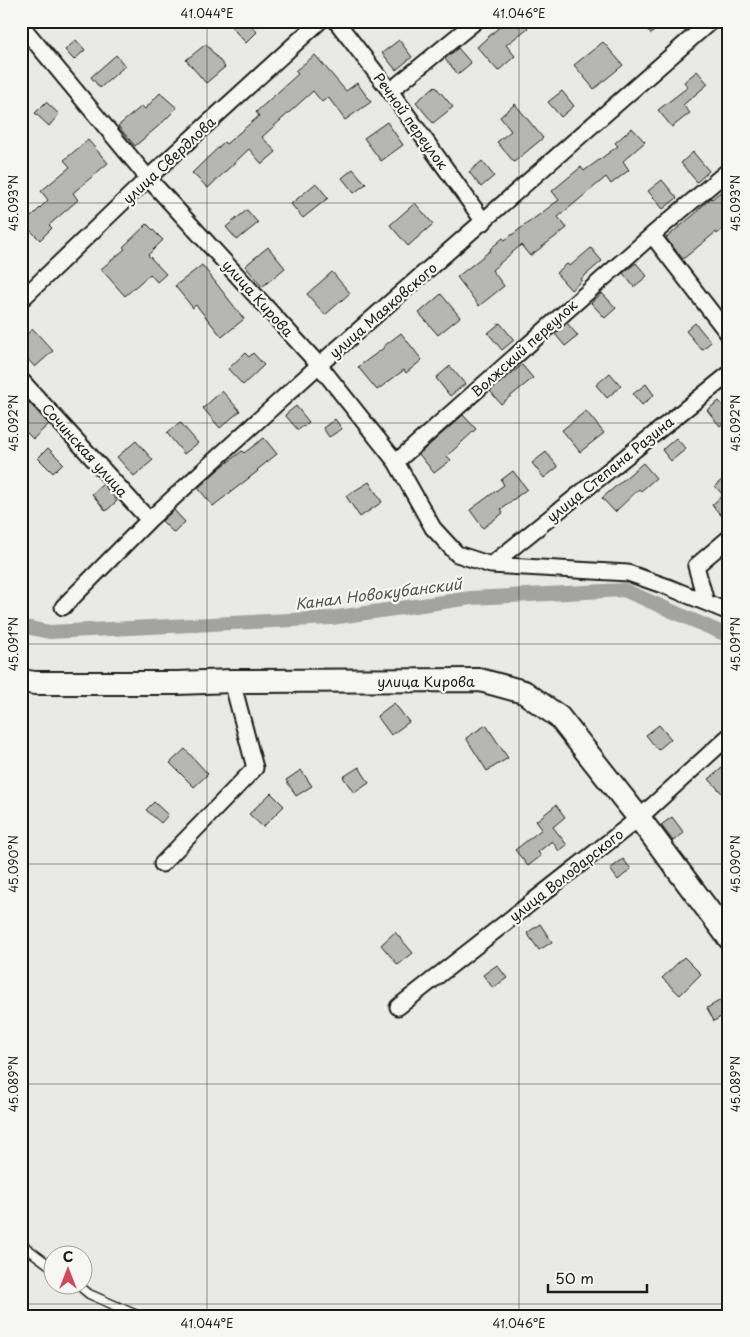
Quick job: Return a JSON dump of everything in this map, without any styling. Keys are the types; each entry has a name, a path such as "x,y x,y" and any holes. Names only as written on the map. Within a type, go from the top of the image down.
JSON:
{"main road":[{"name":"улица Кирова","path":"28,682 177,684 480,680 524,692 559,717 639,818 729,938"}],"street":[{"name":"улица Свердлова","path":"21,300 148,178 320,21"},
{"name":"Речной переулок","path":"336,21 390,91 484,222"},
{"path":"390,91 476,21"},
{"name":"улица Маяковского","path":"63,607 149,520 319,365 711,21"},
{"name":"улица Кирова","path":"21,25 148,178 319,365 396,462 433,528 457,554 491,565 628,573 729,612"},
{"name":"Волжский переулок","path":"396,462 652,235 729,170"},
{"path":"652,235 729,335"},
{"name":"улица Степана Разина","path":"491,565 729,374"},
{"name":"Сочинская улица","path":"21,380 149,520"},
{"path":"706,602 696,566 729,538"},
{"path":"162,864 255,768 232,682"},
{"name":"улица Володарского","path":"398,1008 639,818 729,736"}],"lane":[{"path":"21,1244 42,1260"},
{"path":"89,1294 139,1316"}],"building":[{"path":"226,21 247,21 257,32 246,43"},
{"path":"506,21 523,21 528,28 506,45 515,56 498,71 477,47"},
{"path":"640,21 665,21 651,34"},
{"path":"76,40 85,50 74,60 65,50"},
{"path":"399,40 412,57 396,70 382,53"},
{"path":"603,42 623,65 594,89 574,65"},
{"path":"206,44 225,67 206,83 186,60"},
{"path":"458,48 471,63 458,74 445,59"},
{"path":"116,55 125,66 100,88 91,77"},
{"path":"315,55 346,91 357,83 371,102 345,120 328,97 322,102 313,91 262,137 276,152 262,164 249,149 208,188 192,173 224,142 226,144 259,116 256,112 298,74 295,71"},
{"path":"697,71 708,84 683,105 690,113 672,127 658,110 688,87 684,82"},
{"path":"435,86 453,107 433,123 416,102"},
{"path":"562,91 574,106 561,117 548,102"},
{"path":"160,93 177,108 135,146 118,126 142,106 145,109"},
{"path":"46,102 59,114 49,126 35,113"},
{"path":"515,104 543,138 514,162 497,142 511,131 500,117"},
{"path":"387,122 403,145 381,161 364,138"},
{"path":"632,128 645,142 623,161 629,170 611,184 606,177 558,217 567,228 530,256 521,245 492,270 504,286 479,306 457,277 503,238 505,240 559,200 552,191 581,167 584,171 618,146 615,143"},
{"path":"88,140 108,163 73,193 78,200 49,225 52,228 40,240 24,224 48,200 41,191 70,167 64,160"},
{"path":"693,152 709,171 697,182 681,163"},
{"path":"482,161 494,176 481,187 469,172"},
{"path":"353,169 366,184 354,193 342,178"},
{"path":"662,180 677,198 663,209 648,191"},
{"path":"316,183 328,198 303,218 291,204"},
{"path":"729,185 729,224 717,234 716,232 683,259 666,238 711,198"},
{"path":"415,203 433,224 408,246 390,225"},
{"path":"247,210 258,223 237,240 226,227"},
{"path":"147,224 163,240 148,255 166,274 157,282 150,274 125,296 101,269 125,249 123,247"},
{"path":"268,247 285,268 262,287 245,266"},
{"path":"591,248 602,261 571,290 556,273 567,264 570,266"},
{"path":"636,263 647,276 634,287 623,273"},
{"path":"202,265 244,319 222,337 196,305 193,308 175,286"},
{"path":"332,272 350,293 325,315 307,294"},
{"path":"602,293 616,308 605,318 591,303"},
{"path":"441,294 460,317 438,335 419,313"},
{"path":"500,323 514,340 502,350 488,333"},
{"path":"567,323 578,336 565,346 555,334"},
{"path":"695,323 711,342 702,350 686,331"},
{"path":"33,329 53,351 35,367 21,352 21,339"},
{"path":"401,333 422,360 406,373 404,370 377,390 358,367"},
{"path":"245,353 249,357 253,353 264,365 243,385 228,369"},
{"path":"522,365 533,378 501,404 490,391"},
{"path":"450,366 465,384 450,396 436,378"},
{"path":"610,373 621,386 607,398 596,385"},
{"path":"646,384 654,395 642,405 633,394"},
{"path":"222,391 240,411 220,428 203,408"},
{"path":"21,394 49,424 33,439 21,427"},
{"path":"719,401 729,413 729,419 720,426 707,410"},
{"path":"296,406 309,422 298,430 285,415"},
{"path":"586,411 604,433 580,452 562,430"},
{"path":"463,415 476,429 447,456 451,460 434,473 419,454"},
{"path":"335,419 342,429 329,437 323,428"},
{"path":"180,422 198,443 184,454 167,433"},
{"path":"264,438 277,454 213,506 198,488 242,451 244,453"},
{"path":"676,438 686,449 671,461 662,450"},
{"path":"136,441 153,460 134,476 117,457"},
{"path":"48,448 63,463 53,473 38,458"},
{"path":"546,452 558,467 544,478 532,463"},
{"path":"643,463 656,478 641,491 639,489 615,512 602,498"},
{"path":"513,471 527,489 501,509 503,513 483,528 470,510 504,485 501,480"},
{"path":"724,478 729,484 729,524 712,505 723,495 715,486"},
{"path":"369,482 382,502 360,517 346,496"},
{"path":"103,484 117,501 106,511 92,494"},
{"path":"174,510 185,522 174,533 162,521"},
{"path":"394,703 409,722 391,735 377,716"},
{"path":"486,725 508,758 487,771 466,738"},
{"path":"659,725 671,739 658,750 646,735"},
{"path":"185,749 208,774 194,787 170,763"},
{"path":"729,762 729,801 709,779"},
{"path":"359,767 369,783 354,793 343,777"},
{"path":"301,770 312,786 296,796 286,780"},
{"path":"271,793 284,806 263,827 249,814"},
{"path":"154,802 168,815 161,823 146,810"},
{"path":"556,805 565,817 553,827 567,845 559,851 552,841 538,852 541,856 528,866 515,850 542,829 536,821"},
{"path":"672,817 684,833 673,841 661,825"},
{"path":"623,859 631,869 618,880 610,869"},
{"path":"540,924 552,942 539,950 527,933"},
{"path":"395,932 413,953 398,965 381,945"},
{"path":"684,957 701,974 680,995 662,978"},
{"path":"497,965 507,978 493,988 483,975"},
{"path":"721,1000 729,1012 714,1021 707,1008"}],"waterway":[{"name":"Канал Новокубанский","path":"21,626 49,632 331,618 471,598 624,590 729,636"}]}
